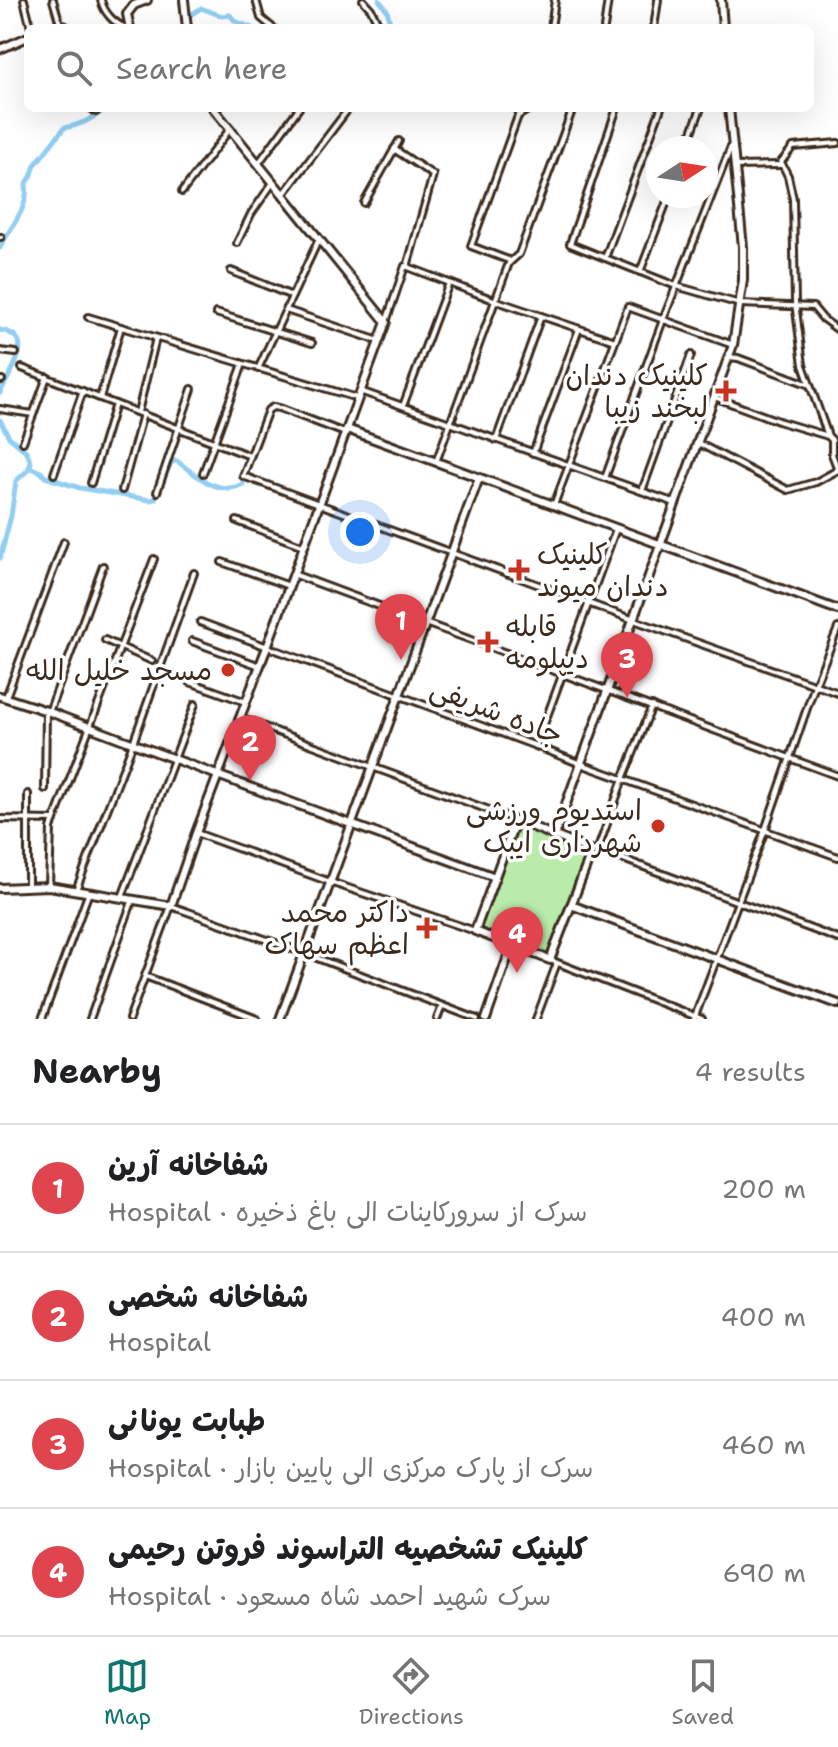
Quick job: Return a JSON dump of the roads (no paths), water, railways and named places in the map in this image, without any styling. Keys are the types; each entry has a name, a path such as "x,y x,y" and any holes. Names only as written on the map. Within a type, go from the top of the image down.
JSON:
{"street":[{"path":"24,0 30,24"},
{"path":"54,0 62,24"},
{"path":"101,0 105,12 119,24"},
{"path":"128,24 127,14 134,5 147,0"},
{"path":"184,0 187,24"},
{"path":"256,0 261,18 268,24"},
{"path":"363,0 378,24"},
{"path":"552,24 555,0"},
{"path":"605,24 608,0"},
{"path":"655,24 658,0"},
{"path":"721,0 723,24"},
{"path":"0,49 24,39"},
{"path":"216,112 386,322"},
{"path":"258,164 296,112"},
{"path":"283,195 346,112"},
{"path":"511,261 471,246 518,116 524,112"},
{"path":"436,462 494,300 509,263 519,254 572,112"},
{"path":"616,112 570,244 676,286 740,304 813,307 838,330"},
{"path":"605,258 660,112"},
{"path":"690,136 700,112"},
{"path":"554,837 733,345 743,280 743,247 729,112"},
{"path":"182,192 230,129"},
{"path":"364,203 399,141"},
{"path":"605,478 733,142"},
{"path":"698,443 788,490 816,482 838,470 832,454 832,440 803,365 795,302 793,199 781,162 793,147 838,143"},
{"path":"129,1019 407,267 433,175 394,149"},
{"path":"735,166 782,165"},
{"path":"237,243 251,214 273,182"},
{"path":"640,272 664,208"},
{"path":"258,369 319,239"},
{"path":"407,267 615,341"},
{"path":"231,271 292,296"},
{"path":"403,406 449,283"},
{"path":"554,505 628,307 733,345"},
{"path":"285,310 379,341"},
{"path":"216,313 312,343"},
{"path":"496,440 541,316"},
{"path":"88,317 258,369 403,406 676,503"},
{"path":"100,398 121,327"},
{"path":"533,453 579,329"},
{"path":"122,490 156,338"},
{"path":"0,351 16,353"},
{"path":"642,491 691,355"},
{"path":"729,357 810,385"},
{"path":"203,473 243,364"},
{"path":"22,368 250,456"},
{"path":"23,442 47,377"},
{"path":"157,492 192,389"},
{"path":"54,474 83,391"},
{"path":"714,397 828,436"},
{"path":"91,483 115,404"},
{"path":"838,610 436,462 279,408 268,410 243,475 838,693"},
{"path":"0,409 33,414"},
{"path":"280,1019 479,478"},
{"path":"237,521 303,546"},
{"path":"536,746 616,529"},
{"path":"64,542 3,697 495,877"},
{"path":"49,886 50,832 154,559"},
{"path":"222,562 289,586"},
{"path":"45,789 48,711 103,566"},
{"path":"76,890 194,573"},
{"path":"293,574 838,776"},
{"name":"جاده شریفی","path":"200,622 838,857"},
{"path":"694,1018 838,628"},
{"path":"105,640 152,661"},
{"path":"192,641 260,666"},
{"path":"190,682 246,702"},
{"path":"122,897 195,704"},
{"path":"536,1019 571,905 594,850 599,846 652,706"},
{"path":"240,718 516,820 554,837 838,939"},
{"path":"28,794 28,887"},
{"path":"0,819 54,820"},
{"path":"475,931 516,820"},
{"path":"196,833 475,931 702,1019"},
{"path":"0,888 49,886 171,906 477,1019"},
{"path":"42,1019 89,892"},
{"path":"90,1019 133,899"},
{"path":"571,905 838,1004"},
{"path":"486,1019 512,945"},
{"path":"145,976 257,1019"},
{"path":"437,1019 442,1006"}],"waterway":[{"path":"379,0 387,10 390,24"},
{"path":"189,16 201,8 222,16 230,15 242,24"},
{"path":"0,248 22,210 26,184 35,165 64,128 101,112"},
{"path":"0,330 12,334 20,348 0,393"},
{"path":"0,420 9,437 27,452 31,463 16,481 0,558"},
{"path":"29,467 45,477 80,488 150,500 155,499 172,461 177,461 216,486 225,488 243,484"}],"place":[{"name":"کلینیک دندان لبخند زیبا","path":"726,391"},
{"name":"کلینیک دندان میوند","path":"519,570"},
{"name":"قابله دیپلومه","path":"488,642"},
{"name":"شفاخانه آرین","path":"401,660"},
{"name":"مسجد خلیل الله","path":"228,670"},
{"name":"طبابت یونانی","path":"627,698"},
{"name":"شفاخانه شخصی","path":"250,781"},
{"name":"استدیوم ورزشی شهرداری ایبک","path":"658,826"},
{"name":"داکتر محمد اعظم سهاک","path":"427,928"},
{"name":"کلینیک تشخصیه التراسوند فروتن رحیمی","path":"517,973"}]}
